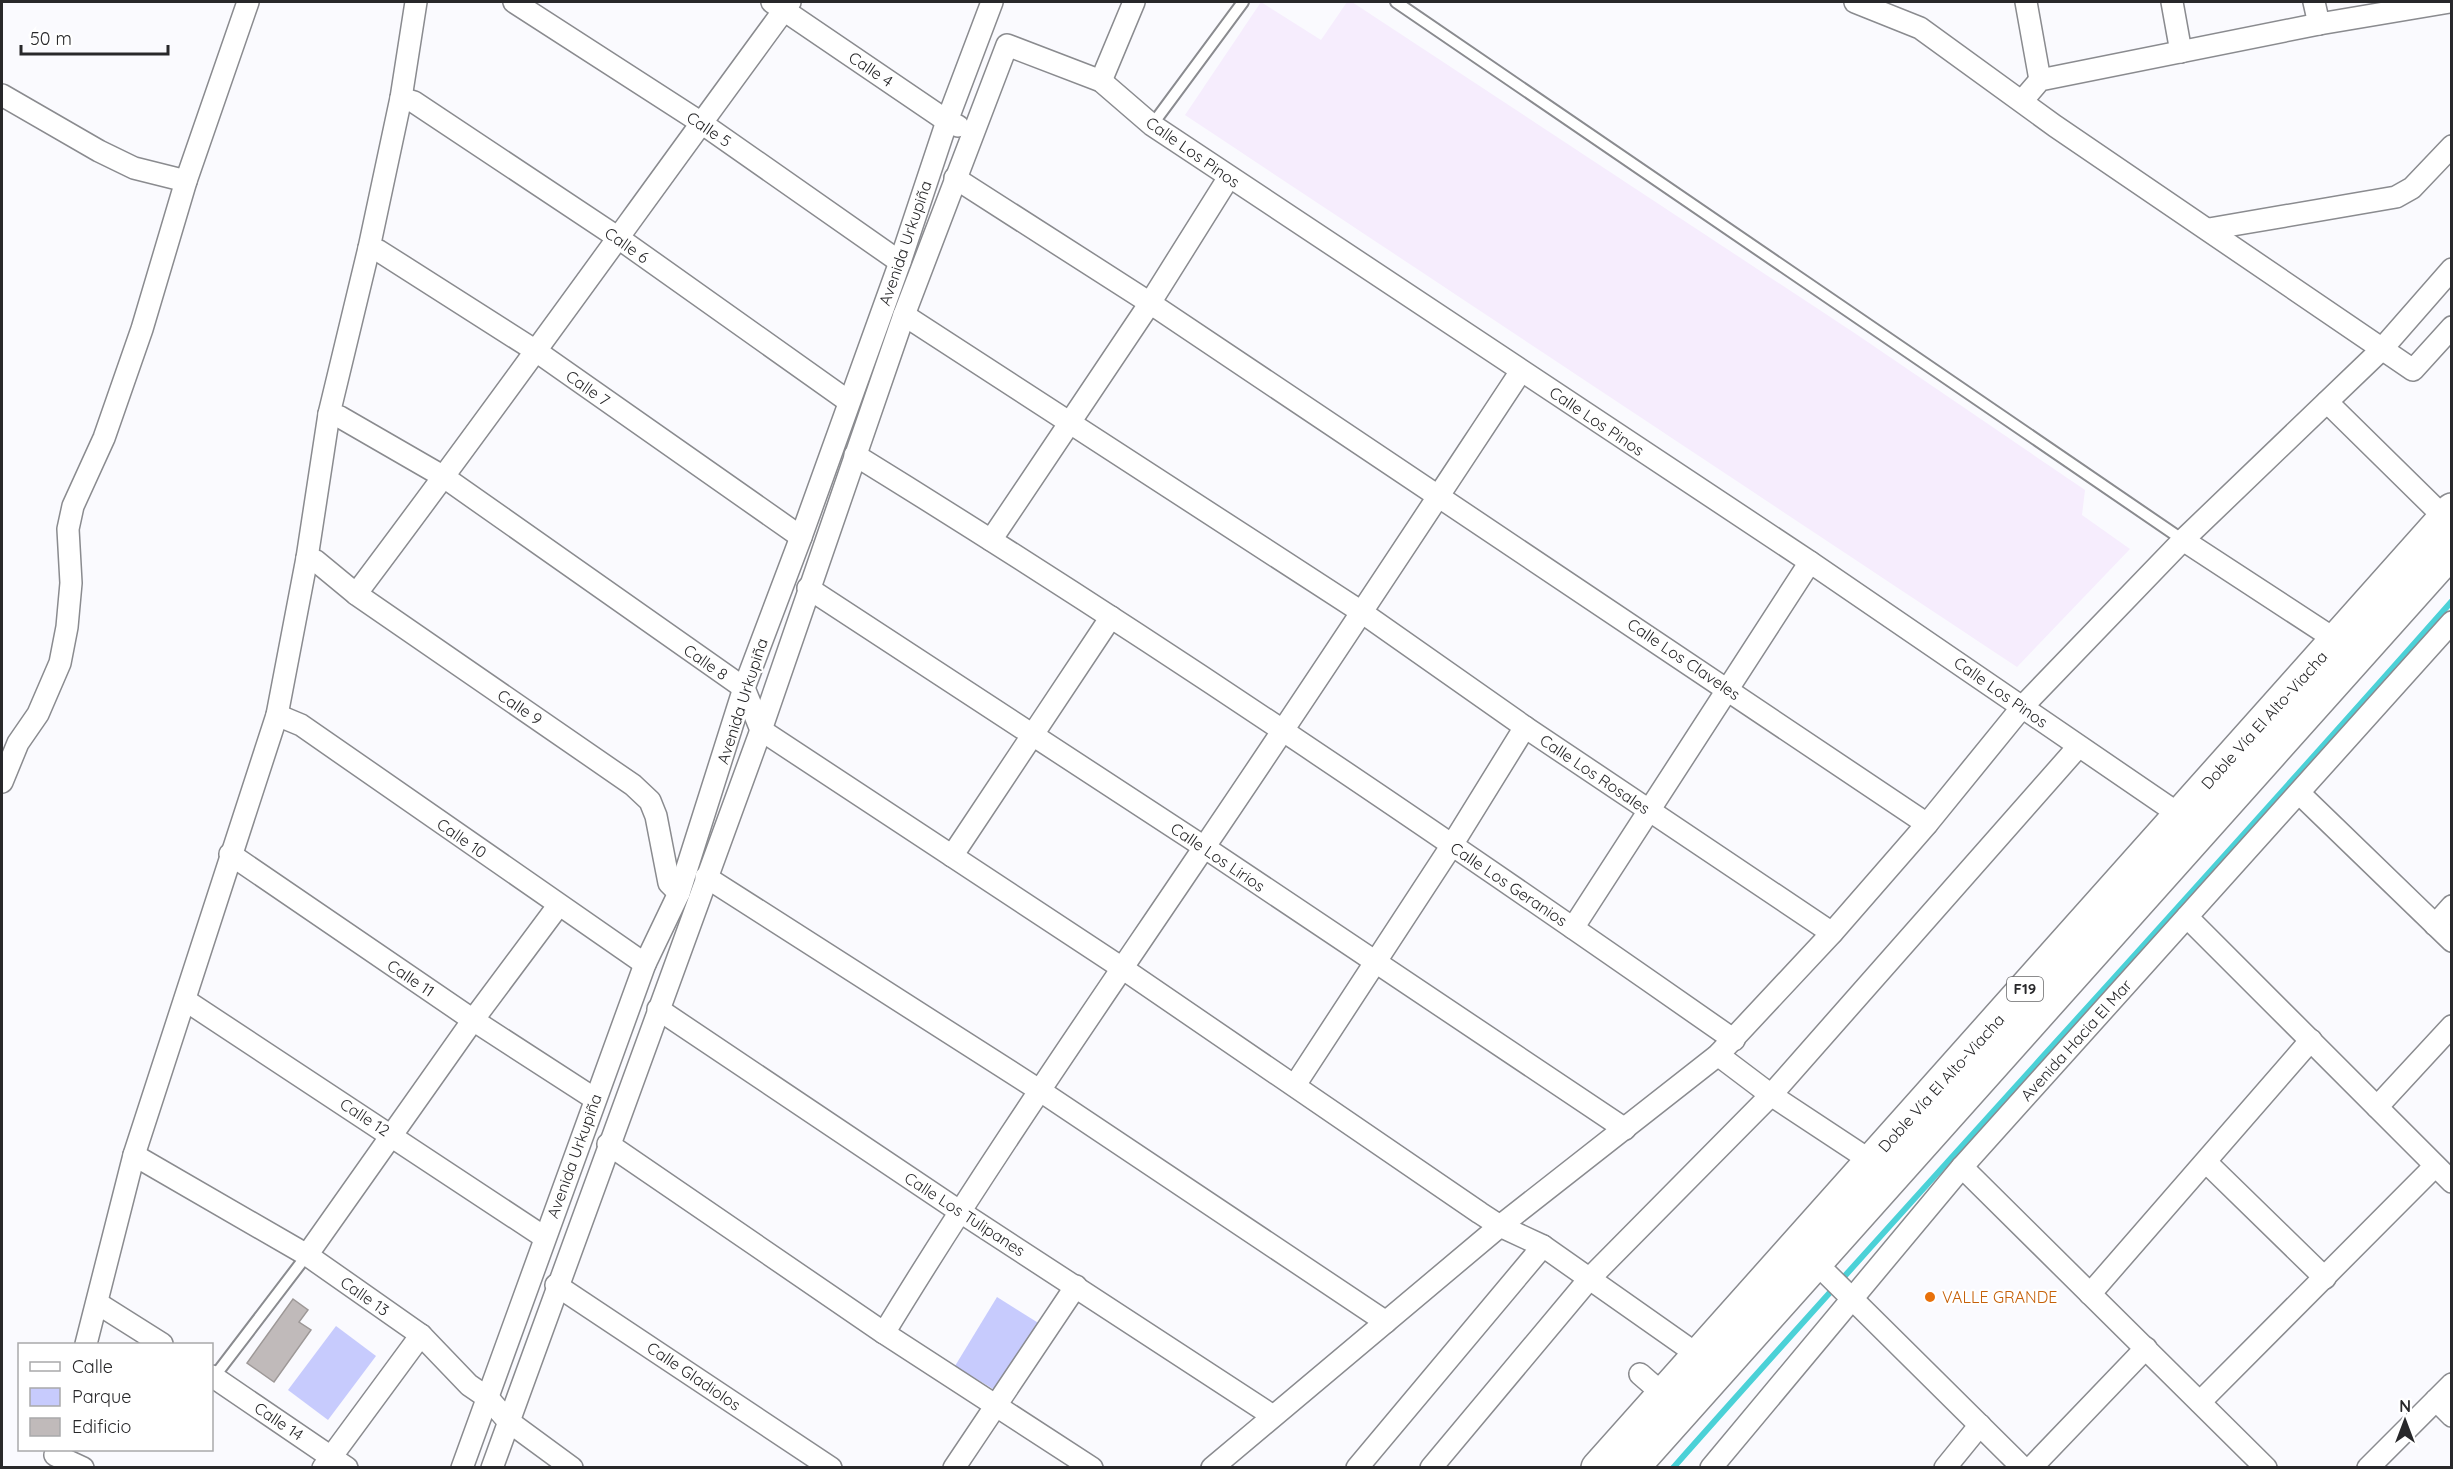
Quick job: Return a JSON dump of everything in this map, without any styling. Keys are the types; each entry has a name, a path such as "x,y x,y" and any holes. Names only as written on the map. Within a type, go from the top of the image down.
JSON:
{"highway":[{"name":"Doble Vía El Alto-Viacha","path":"1598,1467 1652,1384 1698,1355 2448,514"},
{"name":"Doble Vía El Alto-Viacha","path":"1632,1467 1820,1267 2451,550"}],"street":[{"path":"2,782 18,743 38,714 60,663 67,627 70,583 68,529 73,506 104,438 142,329 186,181 248,2"},
{"path":"86,1343 134,1155 277,715 307,558 329,414 369,249 401,98 416,2"},
{"name":"Calle 5","path":"514,2 700,122 900,262"},
{"name":"Avenida Urkupiña","path":"462,1467 645,964 679,892 744,688 801,537 848,401 900,262 947,121 992,2"},
{"path":"1101,81 1134,2"},
{"path":"2026,2 2040,80"},
{"path":"2172,2 2181,52"},
{"path":"2314,2 2319,24"},
{"path":"2022,101 2040,80 2319,24 2450,2"},
{"path":"356,594 536,351 782,4"},
{"name":"Calle 4","path":"782,4 947,121 973,132"},
{"path":"1866,4 1920,28 2022,101 2413,370 2451,327"},
{"name":"Calle Los Pinos","path":"973,132 1006,45 1101,81 1152,125 1810,562 2180,815"},
{"path":"2,95 134,168 186,181"},
{"name":"Calle 6","path":"401,98 414,102 617,237 848,401"},
{"path":"492,1467 556,1285 761,730 808,588 904,315 973,132"},
{"path":"2209,229 2396,197 2412,188 2451,146"},
{"path":"991,540 1150,303 1229,177"},
{"name":"Calle Los Claveles","path":"955,178 1150,303 1927,824"},
{"name":"Calle 7","path":"369,249 379,251 536,351 801,537"},
{"path":"1212,1467 1500,1226 1625,1130 1734,1040 1833,933 1927,824 2023,706 2183,540 2381,350 2451,269"},
{"name":"Calle Los Rosales","path":"904,315 1360,611 1525,727 1833,933"},
{"path":"884,1332 959,1211 1039,1090 1282,731 1521,371"},
{"path":"2327,402 2448,514"},
{"name":"Calle 8","path":"329,414 340,417 444,477 744,688 757,727 761,730"},
{"name":"Calle Los Geranios","path":"855,455 1111,617 1452,845 1734,1040"},
{"path":"2183,540 2336,640"},
{"name":"Calle 9","path":"307,558 316,561 356,594 633,785 650,801 669,883 679,892"},
{"path":"1574,928 1648,809 1810,562"},
{"name":"Calle Los Lirios","path":"808,588 1204,847 1625,1130"},
{"path":"951,856 1111,617"},
{"name":"Avenida Hacia El Mar","path":"1711,1467 1846,1292 1962,1167 2451,622"},
{"name":"Calle 10","path":"277,715 301,725 558,906 645,964"},
{"path":"1295,1085 1452,845 1525,727"},
{"path":"761,730 1122,968 1500,1226 1543,1246 1698,1355"},
{"path":"1431,1467 1590,1278 1771,1095 2078,747"},
{"path":"2299,793 2451,941"},
{"name":"Calle 11","path":"230,854 473,1020 595,1098"},
{"path":"706,877 1039,1090 1386,1322"},
{"path":"307,1255 391,1134 558,906"},
{"path":"2435,925 2451,906"},
{"path":"2187,917 2451,1182"},
{"name":"Calle 12","path":"185,1000 544,1237"},
{"name":"Calle Los Tulipanes","path":"658,1009 959,1211 1273,1416"},
{"path":"2376,1107 2451,1026"},
{"path":"2090,1294 2311,1040"},
{"path":"1718,1055 1771,1095 1871,1161"},
{"path":"608,1144 884,1332 1092,1467"},
{"name":"Calle 13","path":"134,1155 307,1255 421,1335 469,1385 488,1398 508,1421 572,1467"},
{"path":"2206,1162 2325,1278"},
{"path":"2200,1402 2435,1166"},
{"path":"1962,1167 2266,1467"},
{"path":"1357,1467 1543,1246"},
{"path":"1820,1267 2023,1467"},
{"name":"Calle Gladiolos","path":"556,1285 831,1467"},
{"path":"954,1467 998,1406 1076,1286"},
{"path":"97,1303 160,1343"},
{"path":"334,1464 421,1335"},
{"path":"2031,1467 2145,1348"},
{"name":"Calle 14","path":"213,1377 334,1464"},
{"path":"2368,1467 2451,1384"},
{"path":"2436,1400 2451,1416"},
{"path":"1945,1467 1980,1425"},
{"path":"55,1457 83,1467"}],"lane":[{"path":"1152,125 1243,2"},
{"path":"1396,2 2183,540"},
{"path":"213,1377 307,1255"}],"shaded area":[{"path":"1261,2 1321,40 1347,2 1352,2 1856,334 2085,490 2082,515 2130,549 2017,667 1185,115"}],"green space":[{"path":"997,1297 1040,1324 998,1392 955,1366"},
{"path":"336,1326 376,1356 328,1420 288,1390"}],"building":[{"path":"293,1299 308,1310 299,1322 311,1330 274,1382 247,1363"}],"waterway":[{"path":"1673,1468 2452,601"}],"place":[{"name":"VALLE GRANDE","path":"1930,1297"}]}
